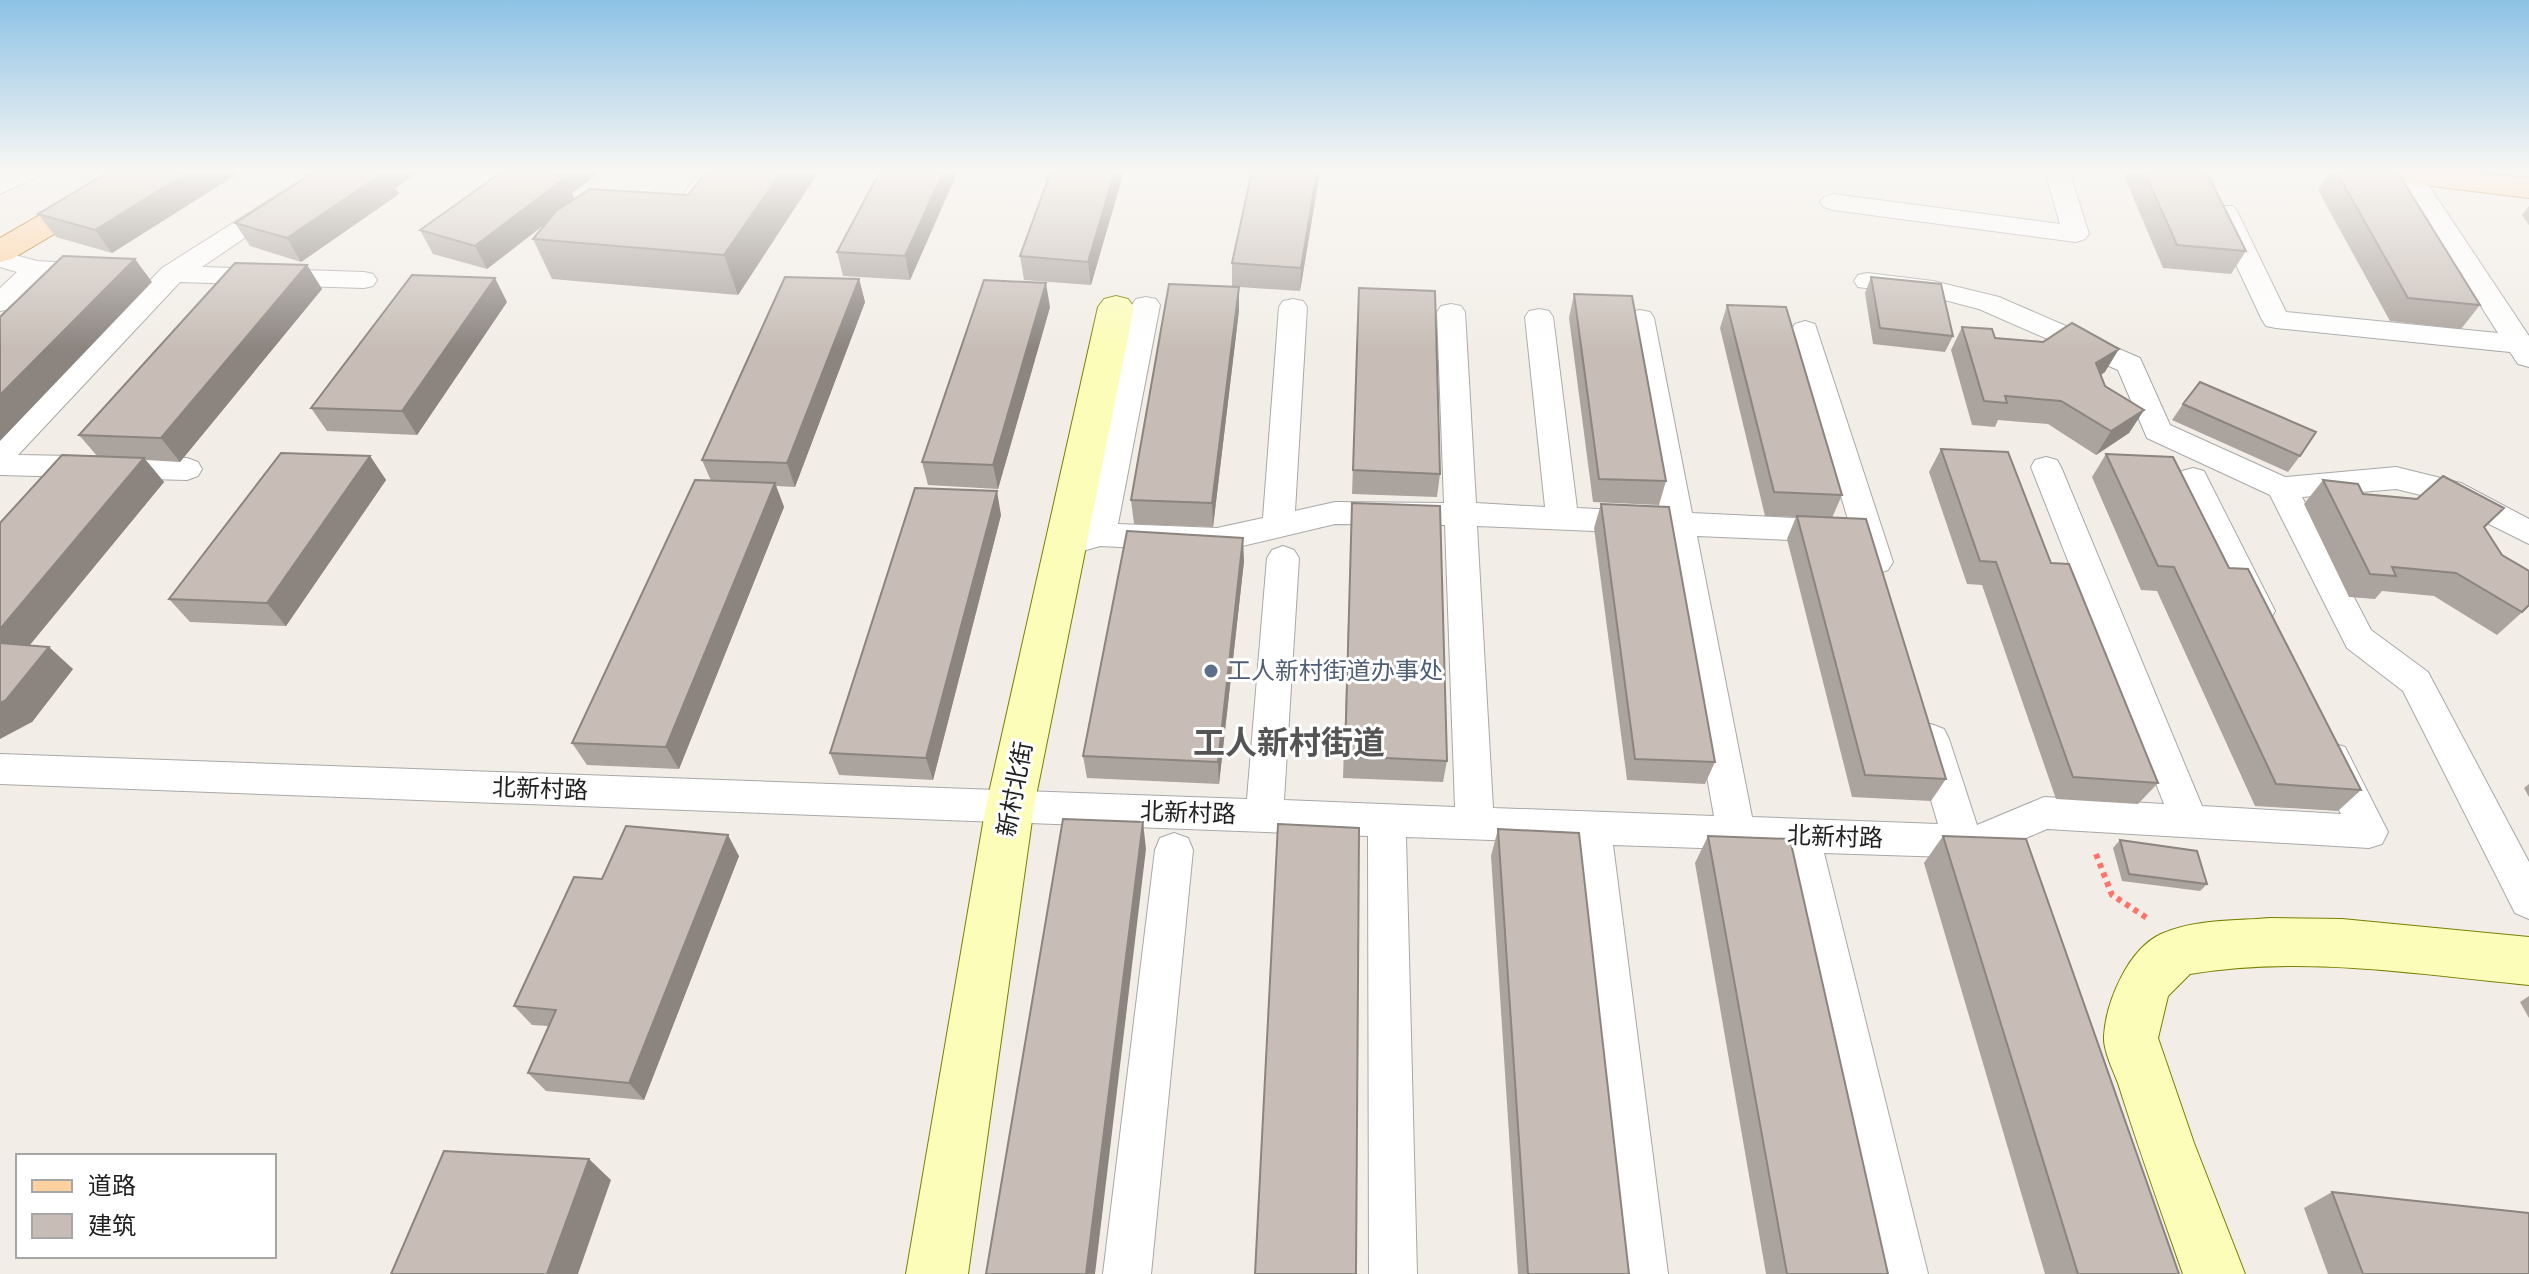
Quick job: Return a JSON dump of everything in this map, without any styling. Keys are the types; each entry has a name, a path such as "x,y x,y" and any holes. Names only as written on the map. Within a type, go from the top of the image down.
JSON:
{"main road":[{"path":"0,252 37,230"}],"street":[{"path":"0,455 173,274 240,230"},
{"path":"2049,230 2076,234 2075,230"},
{"path":"2233,230 2276,320 2526,350"},
{"path":"2439,230 2526,350"},
{"path":"0,259 36,269 112,272"},
{"path":"0,303 36,269"},
{"path":"143,273 364,280"},
{"path":"1867,281 1933,289 1989,303 2130,364 2158,431 2282,488 2396,478 2450,491 2529,533"},
{"name":"新村北街","path":"937,1274 1010,806 1083,540 1131,306"},
{"path":"1264,816 1293,307"},
{"path":"1451,312 1475,824"},
{"path":"1539,317 1562,518"},
{"path":"1640,318 1736,833"},
{"path":"1805,330 1886,591"},
{"path":"0,465 187,469"},
{"path":"2046,467 2190,822"},
{"path":"2193,479 2270,634"},
{"path":"2282,488 2359,639 2416,682 2529,901"},
{"path":"1083,540 1280,542 1335,513 1461,514 1868,532"},
{"path":"1922,709 1963,842"},
{"name":"北新村路","path":"1,771 1963,842 1979,842 2044,813 2369,832 2320,733"},
{"path":"1387,820 1393,1274"},
{"path":"1592,828 1644,1274"},
{"path":"1801,835 1904,1274"},
{"path":"1127,1274 1174,850"},
{"path":"2214,1274 2165,1143 2131,1038 2144,984 2176,952 2270,942 2342,943 2529,961"}],"path":[{"path":"2082,815 2112,895 2147,919 2176,952"}],"building":[{"path":"261,230 298,230 287,238"},
{"path":"422,230 496,230 475,246"},
{"path":"540,230 741,230 724,255 533,239"},
{"path":"848,230 917,230 905,256 837,252"},
{"path":"1029,230 1097,230 1088,262 1020,256"},
{"path":"1239,230 1307,230 1301,268 1232,263"},
{"path":"2171,230 2236,230 2246,251 2177,245"},
{"path":"2370,230 2434,230 2480,305 2408,298"},
{"path":"63,256 135,259 0,395 0,317"},
{"path":"235,263 307,265 161,438 79,435"},
{"path":"412,275 495,278 402,411 311,408"},
{"path":"785,277 859,279 787,463 702,460"},
{"path":"1871,277 1941,284 1953,336 1880,328"},
{"path":"984,280 1046,283 993,465 922,462"},
{"path":"1169,284 1239,287 1212,503 1131,500"},
{"path":"1359,288 1435,291 1440,474 1353,470"},
{"path":"1574,294 1632,296 1666,481 1599,479"},
{"path":"1727,305 1786,307 1842,495 1774,492"},
{"path":"2072,323 2119,349 2096,363 2105,386 2144,410 2111,431 2061,401 2005,396 2007,403 1984,401 1962,327 1992,329 1995,338 2043,342"},
{"path":"2200,382 2316,432 2300,456 2183,404"},
{"path":"1941,449 2008,452 2051,563 2069,564 2158,783 2073,777 1996,562 1980,561"},
{"path":"281,453 370,456 267,603 169,599"},
{"path":"2106,454 2173,457 2229,568 2248,569 2361,790 2276,784 2174,567 2158,566"},
{"path":"62,455 144,458 0,629 0,523"},
{"path":"2443,476 2504,508 2484,527 2502,555 2529,571 2529,605 2522,612 2456,573 2392,567 2396,576 2370,574 2323,480 2358,484 2363,494 2417,499"},
{"path":"695,480 775,483 666,747 572,743"},
{"path":"915,488 997,491 926,758 830,753"},
{"path":"1352,503 1440,506 1447,761 1345,756"},
{"path":"1601,504 1669,507 1715,762 1635,759"},
{"path":"1797,516 1866,519 1946,779 1865,775"},
{"path":"1127,531 1243,538 1218,762 1083,756"},
{"path":"0,643 49,647 6,700 0,703"},
{"path":"1063,819 1143,822 1086,1274 986,1274"},
{"path":"1278,824 1359,828 1356,1274 1255,1274"},
{"path":"626,826 728,835 629,1083 528,1073 556,1010 514,1006 574,877 602,879"},
{"path":"1498,829 1579,833 1629,1274 1528,1274"},
{"path":"1708,836 1790,839 1888,1274 1787,1274"},
{"path":"1943,836 2026,839 2179,1274 2078,1274"},
{"path":"2120,840 2197,851 2207,884 2129,874"},
{"path":"444,1151 589,1159 547,1274 391,1274"},
{"path":"2332,1192 2529,1213 2529,1274 2363,1274"}],"place":[{"name":"工人新村街道办事处","path":"1211,671"}],"district":[{"name":"工人新村街道","path":"1289,743"}]}
